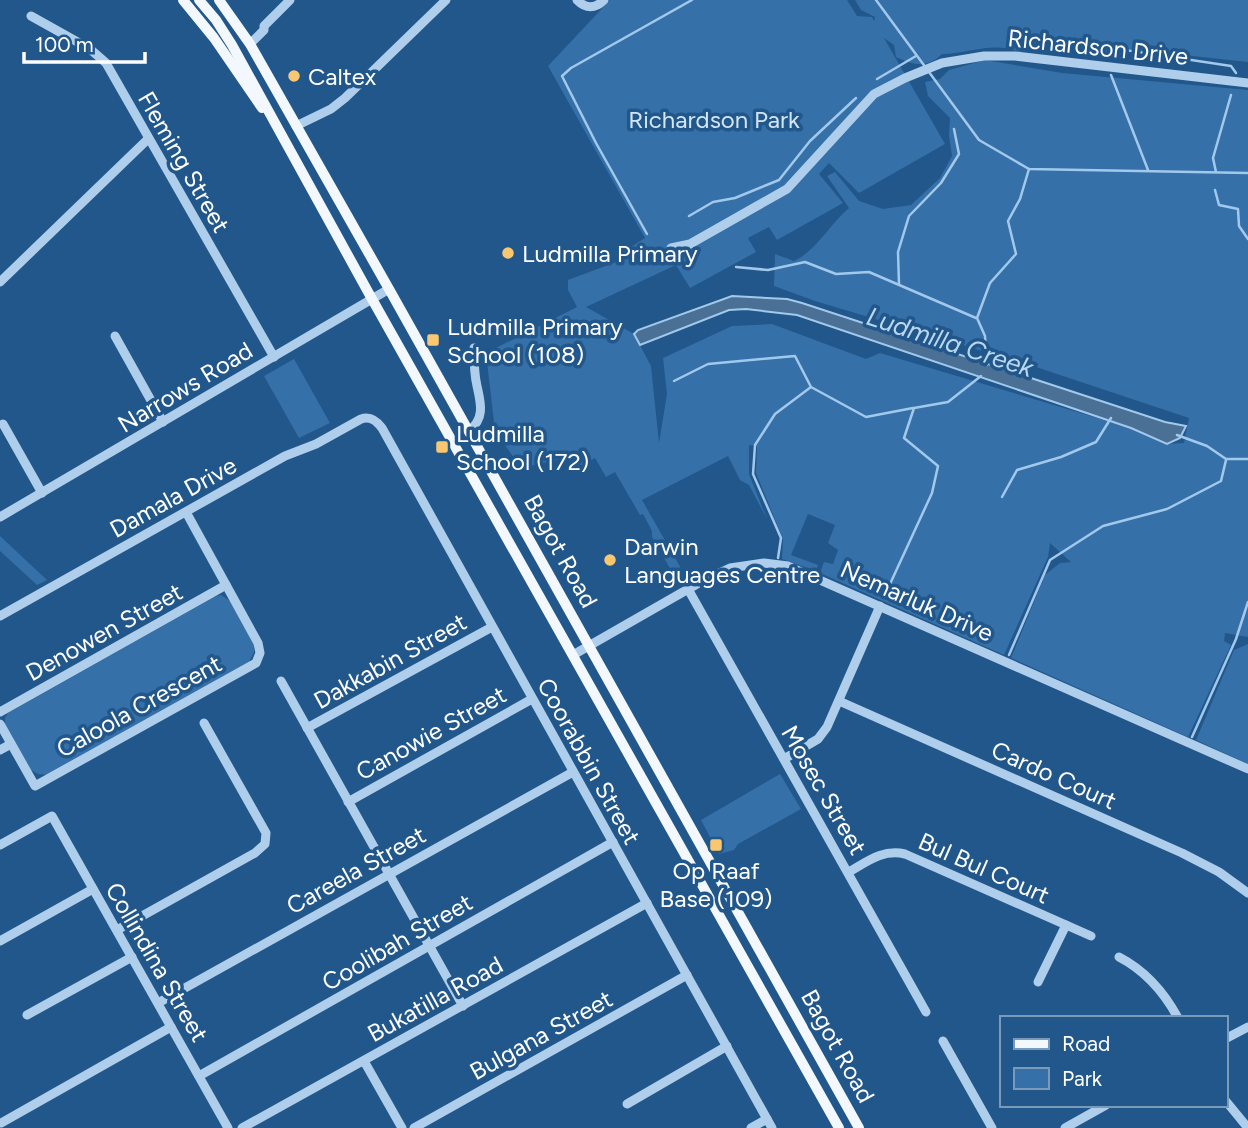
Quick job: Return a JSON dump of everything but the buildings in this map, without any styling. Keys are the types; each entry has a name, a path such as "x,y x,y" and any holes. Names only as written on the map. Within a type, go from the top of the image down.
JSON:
{"main road":[{"name":"Bagot Road","path":"183,0 214,37 252,96 276,125"},
{"name":"Bagot Road","path":"199,0 221,27 839,1128"},
{"name":"Bagot Road","path":"219,0 250,44 859,1128"}],"street":[{"path":"250,44 290,0"},
{"path":"296,126 331,109 345,98 446,0"},
{"path":"577,0 590,8 604,0"},
{"name":"Fleming Street","path":"31,16 90,49 106,63 274,356"},
{"name":"Richardson Drive","path":"671,248 690,244 787,189 874,94 942,63 984,56 1015,55 1248,83"},
{"path":"0,282 148,139"},
{"name":"Narrows Road","path":"0,517 389,289"},
{"path":"116,336 163,422"},
{"path":"469,431 476,425 483,406 477,386 474,348"},
{"name":"Damala Drive","path":"0,616 285,456 316,444 368,417"},
{"name":"Coorabbin Street","path":"368,417 382,428 770,1124"},
{"path":"3,424 42,493"},
{"path":"186,512 226,585"},
{"name":"Nemarluk Drive","path":"573,654 730,568 777,564 788,566 880,606 1248,769"},
{"name":"Caloola Crescent","path":"11,744 35,786 250,667 259,657 258,643 226,585"},
{"name":"Denowen Street","path":"0,712 226,585"},
{"name":"Mosec Street","path":"688,589 926,1012"},
{"path":"784,759 823,734 880,606"},
{"name":"Dakkabin Street","path":"307,728 492,627"},
{"path":"281,681 463,1006"},
{"name":"Canowie Street","path":"348,802 532,699"},
{"name":"Cardo Court","path":"839,701 1182,853 1219,872 1248,893"},
{"name":"Caloola Crescent","path":"117,930 255,853 265,844 266,833 204,723"},
{"path":"0,724 11,744 0,750"},
{"name":"Careela Street","path":"158,1003 573,772"},
{"name":"Collindina Street","path":"0,845 52,816 228,1128"},
{"name":"Coolibah Street","path":"200,1076 613,842"},
{"name":"Bul Bul Court","path":"849,872 883,853 905,853 1091,936"},
{"path":"0,941 93,889"},
{"name":"Bukatilla Road","path":"242,1128 647,903"},
{"name":"Bul Bul Court","path":"1038,982 1066,925"},
{"path":"27,1015 132,957"},
{"path":"1119,957 1141,970 1155,984 1168,999 1177,1016"},
{"name":"Bulgana Street","path":"414,1128 687,975"},
{"path":"2,1124 171,1027"},
{"path":"1227,1038 1248,1027"},
{"path":"943,1041 992,1128"},
{"path":"627,1104 727,1046"},
{"path":"364,1061 402,1128"},
{"path":"1227,1102 1248,1128"},
{"path":"1065,1128 1102,1107"},
{"path":"751,1128 770,1124"}],"green space":[{"name":"Richardson Park","path":"610,0 847,0 857,16 872,17 874,21 875,17 861,10 855,0 1248,0 1248,62 1118,48 1110,55 1082,50 1068,43 1059,52 1035,43 1020,52 981,48 942,54 931,62 920,64 896,57 894,45 884,38 945,144 859,193 829,163 819,174 843,203 777,240 769,227 748,238 756,252 690,288 676,265 586,307 634,334 651,366 659,443 667,394 663,358 732,326 772,324 866,359 880,353 1131,428 1167,444 1184,443 1189,418 1039,368 815,301 774,286 775,254 794,261 802,257 849,208 827,176 835,172 859,201 883,209 911,205 940,178 952,156 950,118 928,96 925,82 940,79 949,70 985,60 1062,73 1248,90 1248,637 1225,633 1224,641 1231,645 1188,737 1011,658 1045,575 1060,563 1071,562 1050,543 1048,557 1004,655 820,573 824,562 833,564 838,550 828,543 835,525 808,514 791,555 818,565 816,571 782,559 783,539 756,473 757,446 749,445 749,474 767,519 749,485 740,480 728,456 642,500 687,579 679,584 652,537 652,531 643,514 640,515 615,472 606,477 595,458 581,466 574,456 521,468 495,431 486,353 577,307 568,290 568,280 624,259 631,247 645,238 548,66"},
{"path":"294,359 330,423 299,438 264,376"},
{"path":"0,536 47,580 37,585 0,551"},
{"path":"221,595 230,601 254,644 254,652 249,662 50,775 31,770 5,726 8,713"},
{"path":"1248,644 1248,764 1196,740 1234,650"},
{"path":"780,774 801,809 738,844 734,850 719,854 701,820"}],"shaded area":[{"path":"732,296 787,299 802,303 1165,422 1186,426 1180,438 1167,444 1131,428 797,315 746,309 729,310 640,345 634,334 638,330"}],"waterway":[{"path":"647,234 562,76 571,68 692,0"},
{"path":"876,0 979,140 1029,169 1248,173"},
{"path":"1072,42 1231,66 1236,73"},
{"path":"877,79 916,56"},
{"path":"1111,75 1148,170"},
{"path":"1216,172 1213,158 1231,95"},
{"path":"689,216 713,202 735,198 779,180 810,141 856,98"},
{"path":"899,284 898,252 909,216 941,183 959,154 954,129"},
{"path":"987,365 985,336 977,318 990,283 1016,254 1008,221 1020,199 1029,169"},
{"path":"1215,190 1219,205 1238,209 1239,226 1248,239"},
{"path":"736,267 768,270 805,262 836,274 869,272 976,318"},
{"path":"674,381 708,364 795,356 811,387"},
{"path":"884,597 932,493 938,466 904,438 914,408 948,402 981,376"},
{"path":"778,558 781,538 753,474 755,445 775,414 811,387 866,417 913,408"},
{"path":"1002,497 1017,470 1061,457 1096,442 1111,418"},
{"name":"Ludmilla Creek","path":"1177,435 1207,446 1226,459 1248,459"},
{"path":"1009,655 1050,560 1103,526 1167,509 1221,481 1226,460"},
{"path":"1192,737 1236,639 1248,602"}],"place":[{"name":"Caltex","path":"294,76"},
{"name":"Ludmilla Primary","path":"508,253"},
{"name":"Ludmilla Primary School (108)","path":"433,340"},
{"name":"Ludmilla School (172)","path":"442,447"},
{"name":"Darwin Languages Centre","path":"610,560"},
{"name":"Op Raaf Base (109)","path":"716,845"}]}
